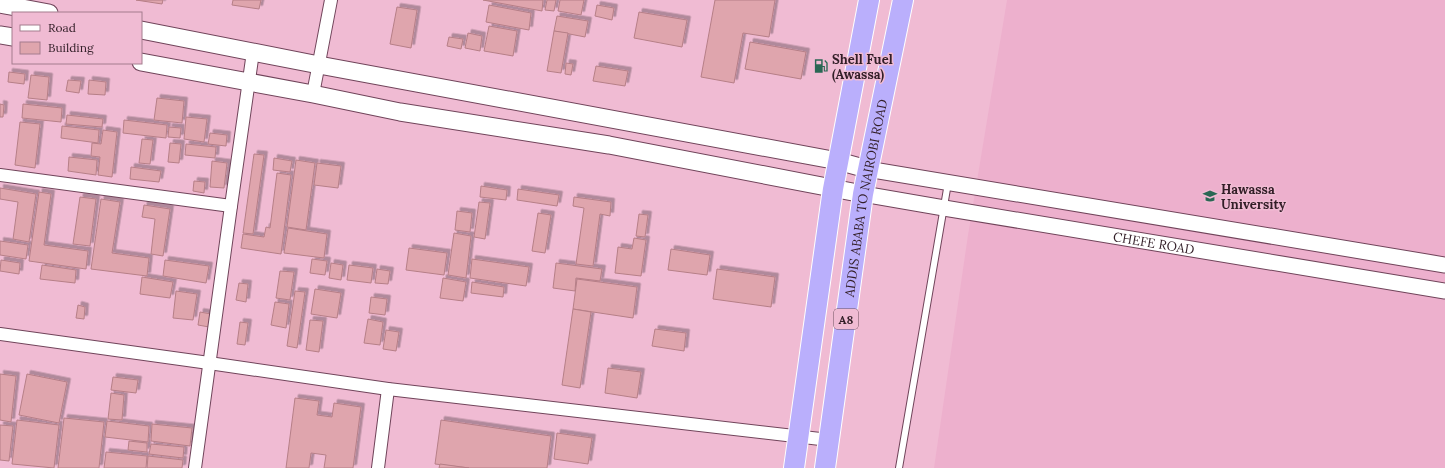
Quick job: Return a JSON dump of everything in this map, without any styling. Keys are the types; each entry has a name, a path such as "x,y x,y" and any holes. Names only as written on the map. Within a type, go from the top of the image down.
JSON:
{"highway":[{"name":"A8","path":"794,468 833,189 869,0"},
{"name":"ADDIS ABABA TO NAIROBI ROAD","path":"825,468 867,169 903,0"}],"main road":[{"path":"0,4 44,12"},
{"path":"142,30 319,65 838,161 867,169"},
{"path":"0,35 12,37"},
{"path":"142,62 400,112 609,145 863,194"}],"street":[{"path":"313,94 331,0"},
{"path":"195,468 230,206 254,52"},
{"name":"CHEFE ROAD","path":"867,169 1445,265"},
{"path":"0,175 230,206"},
{"name":"CHEFE ROAD","path":"863,194 1445,291"},
{"path":"0,334 388,390 829,440"},
{"path":"378,468 388,390"}],"lane":[{"path":"899,468 948,183"}],"shaded area":[{"name":"Hawassa University","path":"1007,0 1445,0 1445,468 934,468 968,235"}],"building":[{"path":"136,0 163,0 162,4"},
{"path":"233,0 261,0 259,9 232,5"},
{"path":"483,0 543,0 542,11"},
{"path":"547,0 556,0 554,11 545,10"},
{"path":"560,0 584,0 581,15 558,11"},
{"path":"715,0 775,0 769,37 743,33 734,83 701,77"},
{"path":"489,5 531,13 529,30 486,22"},
{"path":"597,5 614,8 612,20 595,16"},
{"path":"397,7 417,10 411,48 390,44"},
{"path":"639,12 687,20 682,47 634,38"},
{"path":"557,16 588,21 585,37 554,31"},
{"path":"489,26 517,31 513,56 484,51"},
{"path":"554,31 568,33 561,73 547,71"},
{"path":"468,33 482,36 480,51 465,48"},
{"path":"449,37 463,39 461,49 447,46"},
{"path":"750,42 806,52 801,79 745,69"},
{"path":"566,63 573,64 571,75 565,74"},
{"path":"596,66 628,71 625,86 593,81"},
{"path":"9,72 25,74 24,84 8,82"},
{"path":"31,75 49,77 47,100 28,98"},
{"path":"68,80 81,81 79,93 66,91"},
{"path":"89,80 106,82 105,95 88,94"},
{"path":"157,98 184,101 182,123 154,120"},
{"path":"0,104 4,105 3,117 0,117"},
{"path":"23,104 62,108 61,122 22,118"},
{"path":"67,115 103,119 102,127 66,124"},
{"path":"186,117 207,119 204,142 184,139"},
{"path":"124,120 167,125 166,138 123,133"},
{"path":"20,122 40,124 35,168 15,165"},
{"path":"62,126 99,130 98,143 61,138"},
{"path":"169,127 181,128 180,138 168,137"},
{"path":"103,130 117,132 112,177 98,175 100,157 91,156 92,143 101,144"},
{"path":"210,133 227,135 226,146 208,144"},
{"path":"142,139 153,140 150,164 139,163"},
{"path":"170,143 181,144 179,163 168,162"},
{"path":"186,144 216,147 215,158 185,155"},
{"path":"254,154 264,155 253,234 243,233"},
{"path":"69,157 97,160 96,175 68,171"},
{"path":"274,158 292,161 290,172 273,170"},
{"path":"296,160 315,163 306,230 287,227"},
{"path":"212,161 227,163 224,188 210,187"},
{"path":"317,163 341,166 338,188 314,185"},
{"path":"131,167 161,171 159,182 130,179"},
{"path":"277,173 291,175 281,254 241,248 243,234 264,237 266,227 270,228"},
{"path":"194,181 205,182 204,193 193,191"},
{"path":"481,186 507,190 506,200 480,197"},
{"path":"0,188 36,194 29,242 13,239 18,202 0,199"},
{"path":"518,189 559,195 557,206 517,200"},
{"path":"39,192 51,194 44,245 88,251 86,269 29,261"},
{"path":"80,197 96,199 90,246 73,244"},
{"path":"574,197 611,202 610,216 600,214 593,266 576,264 584,208 573,206"},
{"path":"101,199 120,202 112,253 149,258 147,276 91,269"},
{"path":"479,202 490,203 485,239 474,237"},
{"path":"144,205 170,209 163,256 151,254 155,219 142,217"},
{"path":"457,211 472,213 470,232 455,230"},
{"path":"538,213 551,215 545,253 532,251"},
{"path":"639,214 648,215 645,237 636,236"},
{"path":"288,228 327,234 324,258 284,253"},
{"path":"454,233 471,236 466,278 448,275"},
{"path":"634,238 646,240 641,276 615,273 618,247 632,249"},
{"path":"0,241 28,245 26,259 0,255"},
{"path":"409,248 447,253 444,275 406,270"},
{"path":"671,249 710,255 707,275 668,270"},
{"path":"312,259 327,261 325,275 310,273"},
{"path":"472,259 529,267 526,286 470,278"},
{"path":"1,260 20,263 19,274 0,271"},
{"path":"165,260 209,266 206,283 163,276"},
{"path":"331,263 343,265 341,280 329,278"},
{"path":"556,263 602,269 600,281 576,278 575,291 553,288"},
{"path":"42,265 76,270 75,283 40,279"},
{"path":"349,265 373,268 371,283 347,280"},
{"path":"377,269 390,271 388,284 375,283"},
{"path":"717,269 775,277 771,307 713,299"},
{"path":"280,271 294,272 290,300 276,298"},
{"path":"142,277 173,282 170,298 140,294"},
{"path":"443,278 466,282 463,301 440,298"},
{"path":"577,279 637,287 633,318 573,309"},
{"path":"472,282 504,287 503,297 471,293"},
{"path":"239,283 248,284 246,302 236,300"},
{"path":"315,289 341,293 337,318 311,314"},
{"path":"176,291 197,294 193,320 173,318"},
{"path":"295,291 305,292 297,348 287,346"},
{"path":"371,297 387,299 385,315 369,313"},
{"path":"275,302 289,304 286,328 271,325"},
{"path":"78,305 85,307 84,319 76,318"},
{"path":"573,309 591,312 580,388 562,385"},
{"path":"200,312 211,314 209,327 198,325"},
{"path":"368,319 383,322 380,345 364,343"},
{"path":"310,320 323,321 319,352 306,350"},
{"path":"240,322 248,323 245,345 237,344"},
{"path":"655,329 686,333 684,351 652,346"},
{"path":"386,330 399,332 396,351 383,349"},
{"path":"608,368 641,372 637,398 605,393"},
{"path":"0,374 16,376 11,422 0,420"},
{"path":"27,374 67,382 59,423 19,415"},
{"path":"113,377 138,380 136,393 111,390"},
{"path":"111,393 124,395 122,420 108,419"},
{"path":"295,398 319,401 317,415 332,417 334,403 361,407 353,468 324,468 326,455 311,453 309,468 286,468"},
{"path":"64,418 104,422 99,468 58,468"},
{"path":"17,420 59,425 54,468 12,464"},
{"path":"441,420 551,436 547,468 469,468 435,464"},
{"path":"107,421 149,426 148,442 105,437"},
{"path":"152,424 192,428 190,446 151,441"},
{"path":"0,425 13,426 9,461 0,460"},
{"path":"557,433 592,438 588,464 554,459"},
{"path":"129,441 147,443 147,452 128,450"},
{"path":"151,444 184,447 183,458 149,454"},
{"path":"106,452 147,456 146,468 104,468"},
{"path":"148,456 183,460 182,468 147,468"},
{"path":"440,464 469,468 439,468"}],"place":[{"name":"Shell Fuel (Awassa)","path":"821,66"},
{"name":"Hawassa University","path":"1210,196"}]}
